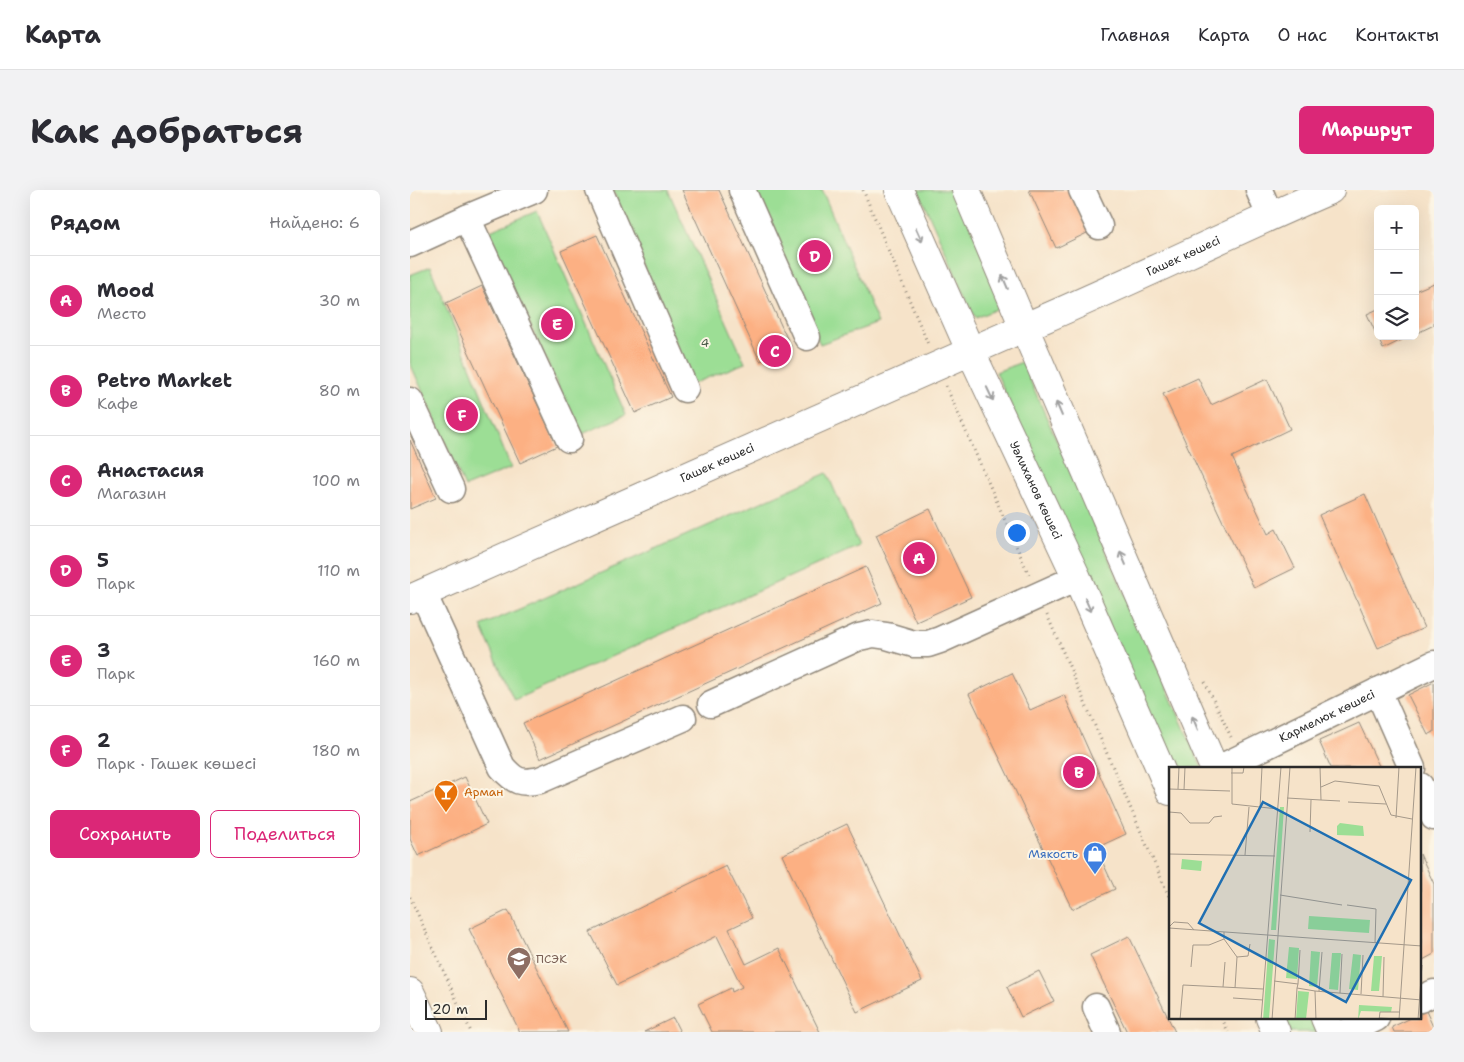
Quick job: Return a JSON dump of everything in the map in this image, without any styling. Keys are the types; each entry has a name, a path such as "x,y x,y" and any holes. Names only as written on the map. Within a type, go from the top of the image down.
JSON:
{"main road":[{"name":"Уәлиханов көшесі","path":"899,190 970,350 1077,578 1169,789"},
{"path":"966,190 1031,324 1214,767"},
{"name":"Гашек көшесі","path":"417,596 1330,190"},
{"path":"410,992 429,1032"},
{"path":"1271,1020 1276,1032"},
{"path":"1326,1020 1331,1032"}],"street":[{"path":"410,244 534,190"},
{"path":"599,190 685,389"},
{"path":"742,190 807,337"},
{"path":"1082,190 1099,226"},
{"path":"1259,190 1270,216"},
{"path":"467,218 569,439"},
{"path":"410,401 451,489"},
{"path":"711,704 859,637 873,634 914,644 928,644 1077,578"},
{"path":"417,596 502,767 514,780 522,783 540,780 683,718"},
{"name":"Кармелюк көшесі","path":"1222,767 1434,664"},
{"path":"1378,691 1412,767"},
{"path":"1422,791 1434,818"},
{"path":"1422,998 1434,993"},
{"path":"1096,1007 1107,1032"},
{"path":"1347,1032 1372,1020"}],"path":[{"path":"862,190 1169,897"},
{"path":"410,897 471,1032"},
{"path":"1223,1020 1228,1032"}],"green space":[{"name":"4","path":"613,190 668,190 745,363 692,384"},
{"path":"750,190 822,190 878,323 820,344"},
{"path":"918,190 955,190 1006,305 975,318"},
{"path":"537,211 626,415 580,435 488,232"},
{"path":"430,267 511,468 465,487 410,363 410,275"},
{"path":"1022,362 1202,767 1172,767 996,372"},
{"path":"827,473 859,546 514,700 481,626"},
{"path":"1285,1020 1314,1020 1319,1032 1290,1032"}],"building":[{"path":"682,190 719,190 791,347 760,361"},
{"path":"1029,190 1069,190 1089,232 1056,248"},
{"path":"597,235 671,397 635,413 561,251"},
{"path":"1434,283 1434,325 1419,332 1419,295 1419,289"},
{"path":"482,286 557,446 520,463 446,303"},
{"path":"1374,311 1374,329 1367,314"},
{"path":"1379,340 1402,340 1383,349"},
{"path":"1198,378 1211,405 1267,379 1290,429 1232,457 1268,534 1276,529 1295,568 1254,588 1163,394"},
{"path":"410,440 436,498 410,509"},
{"path":"1365,494 1424,628 1378,648 1319,515"},
{"path":"930,509 971,597 916,622 876,535"},
{"path":"866,567 882,603 540,759 523,723"},
{"path":"1012,673 1030,710 1064,695 1126,834 1096,848 1115,889 1072,909 969,694"},
{"path":"1434,682 1434,732 1428,735 1408,695"},
{"path":"1359,723 1380,767 1331,767 1319,741"},
{"name":"Арман","path":"465,777 487,824 418,856 410,839 410,802"},
{"path":"847,824 922,981 857,1012 782,855"},
{"path":"1422,858 1434,884 1434,954 1422,960"},
{"path":"726,866 752,918 729,929 746,964 779,948 820,1032 712,1032 698,1004 731,988 732,992 742,987 717,936 617,985 590,932"},
{"name":"ПСЭК","path":"508,910 568,1032 520,1032 469,929"},
{"path":"1129,936 1175,1032 1127,1032 1090,955"},
{"path":"1039,971 1054,1001 1021,1017 1007,987"},
{"path":"1426,1011 1434,1032 1394,1032 1392,1027 1407,1020 1422,1020 1422,1013"},
{"path":"673,1018 680,1032 644,1032"}],"place":[{"name":"5","path":"815,256"},
{"name":"3","path":"557,324"},
{"name":"Анастасия","path":"775,351"},
{"name":"2","path":"462,415"},
{"name":"Mood","path":"919,558"},
{"name":"Petro Market","path":"1079,772"},
{"name":"Арман","path":"446,813"},
{"name":"Мякость","path":"1095,875"},
{"name":"ПСЭК","path":"519,980"}]}
